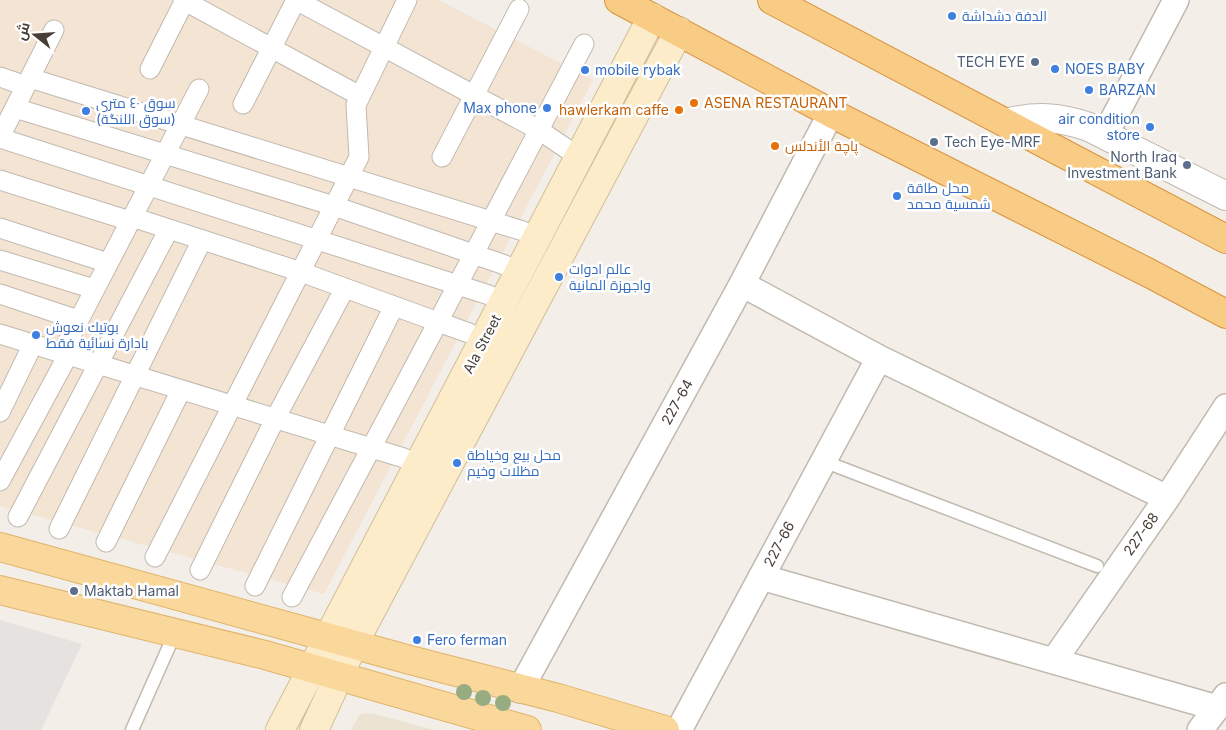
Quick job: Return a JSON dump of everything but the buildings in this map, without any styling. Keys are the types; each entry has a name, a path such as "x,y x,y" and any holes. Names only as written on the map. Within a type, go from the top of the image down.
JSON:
{"highway":[{"path":"619,0 830,113 1147,272 1226,314"},
{"path":"772,0 1226,239"}],"main road":[{"name":"Ala Street","path":"280,730 310,669 341,640 652,17"},
{"path":"314,730 340,676 341,640 679,31"},
{"path":"0,547 665,730"},
{"path":"0,590 265,655 527,730"}],"street":[{"path":"150,69 184,0 360,96"},
{"path":"243,104 296,0 539,130 566,149"},
{"path":"155,557 234,406 359,157 356,105 407,0"},
{"path":"1105,135 1176,0"},
{"path":"442,157 519,9"},
{"path":"54,30 1,132 149,185 489,295"},
{"path":"292,597 584,44"},
{"path":"0,77 28,82 350,176 524,231"},
{"path":"0,481 68,355 68,341 78,320 199,89"},
{"path":"15,108 334,206 505,265"},
{"name":"227-64","path":"520,690 742,284 830,113"},
{"path":"1006,123 1022,119 1054,117 1089,127 1226,196"},
{"path":"0,180 169,229 301,272 469,333"},
{"path":"0,228 108,263"},
{"path":"18,517 169,229"},
{"path":"59,529 202,240"},
{"path":"0,260 94,289"},
{"path":"742,284 879,358 1167,498"},
{"path":"200,570 275,419 344,288"},
{"path":"0,294 78,320"},
{"path":"254,586 394,306"},
{"path":"0,334 404,458"},
{"path":"0,412 33,344"},
{"name":"227-66","path":"680,730 879,358"},
{"path":"106,542 181,390"},
{"name":"227-68","path":"1055,660 1167,498 1226,407"},
{"path":"761,577 1055,660 1222,702 1200,730"}],"lane":[{"path":"823,461 1097,566"},
{"path":"132,730 175,633"}],"shaded area":[{"path":"0,0 439,0 593,80 324,594 0,506"},
{"path":"0,620 82,644 41,730 0,730"},
{"path":"367,713 435,730 351,730 360,714"}],"place":[{"name":"الدفة دشداشة","path":"952,16"},
{"name":"TECH EYE","path":"1035,62"},
{"name":"NOES BABY","path":"1055,69"},
{"name":"mobile rybak","path":"585,70"},
{"name":"BARZAN","path":"1089,90"},
{"name":"ASENA RESTAURANT","path":"694,103"},
{"name":"Max phone","path":"547,108"},
{"name":"hawlerkam caffe","path":"679,110"},
{"name":"سوق ٤٠ متري (سوق اللنگة)","path":"86,111"},
{"name":"air condition store","path":"1150,127"},
{"name":"Tech Eye-MRF","path":"934,142"},
{"name":"پاچة الأندلس","path":"775,146"},
{"name":"North Iraq Investment Bank","path":"1187,165"},
{"name":"محل طاقة شمسية محمد","path":"897,196"},
{"name":"عالم ادوات واجهزة المانية","path":"559,277"},
{"name":"بوتيك نعوش بادارة نسائية فقط","path":"36,335"},
{"name":"محل بيع وخياطة مظلات وخيم","path":"457,463"},
{"name":"Maktab Hamal","path":"74,591"},
{"name":"Fero ferman","path":"417,640"}]}
